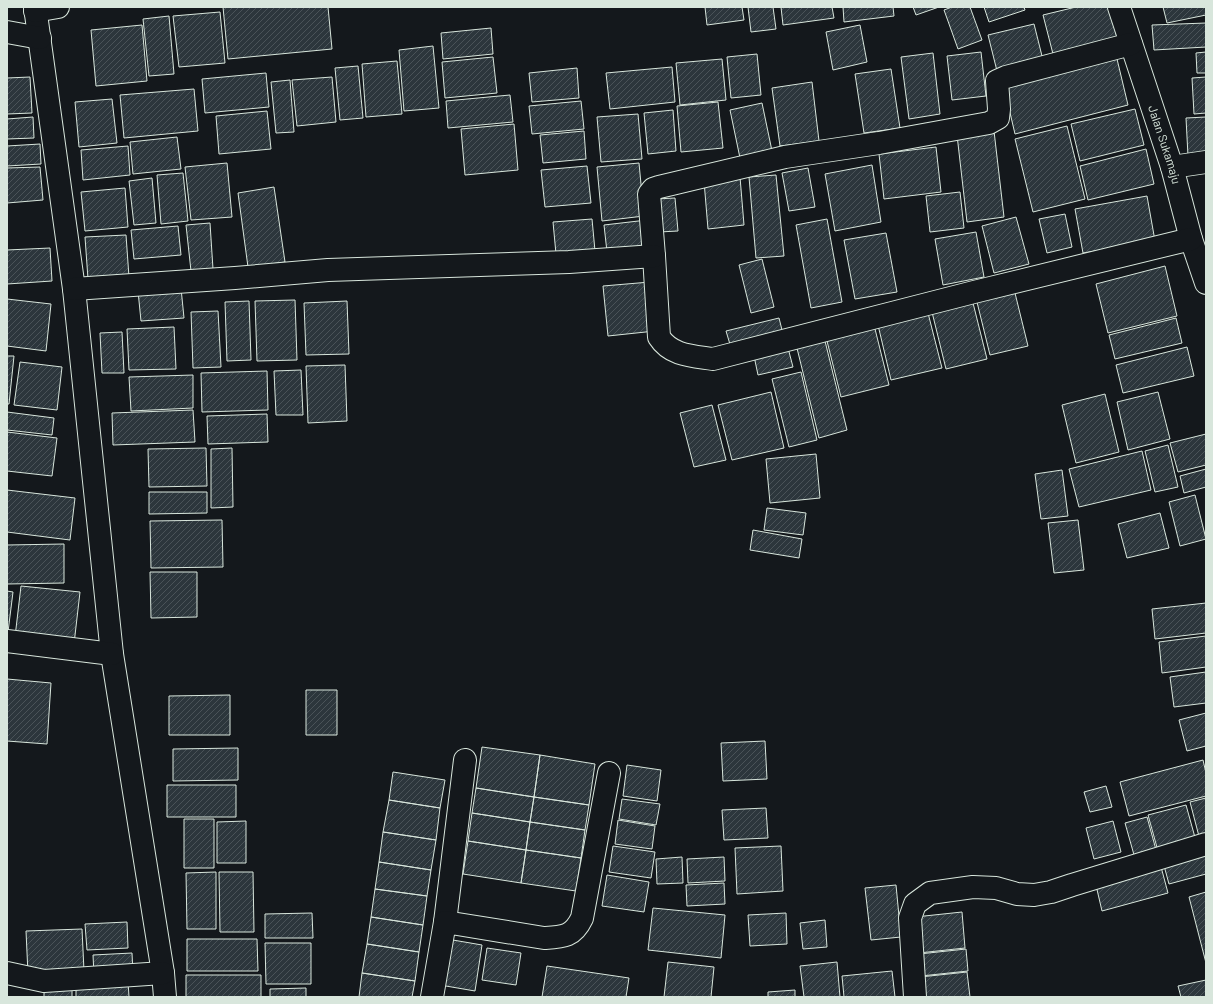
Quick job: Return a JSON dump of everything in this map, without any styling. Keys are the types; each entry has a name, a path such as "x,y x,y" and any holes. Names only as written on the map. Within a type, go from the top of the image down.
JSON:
{"street":[{"path":"58,7 35,9 74,289 112,654 163,973 165,997"},
{"name":"Jalan Sukamaju","path":"1119,7 1172,167 1191,240 1206,283"},
{"path":"7,32 40,38"},
{"path":"1131,44 1006,77 997,82 999,109 998,118 989,123 785,157 653,189 649,194 659,337 664,345 673,351 713,359 974,292 1191,240"},
{"path":"1172,167 1206,162"},
{"path":"74,289 328,270 569,262 654,256"},
{"path":"7,641 112,654"},
{"path":"432,997 445,922 465,760"},
{"path":"445,922 544,938 560,937 570,934 578,927 582,918 608,772"},
{"path":"915,997 910,918 915,904 930,893 973,887 996,888 1017,894 1034,895 1051,892 1072,884 1206,844"},
{"path":"7,973 44,982 163,973"}],"building":[{"path":"223,7 328,7 332,49 228,59"},
{"path":"705,7 742,7 744,20 707,25"},
{"path":"748,7 773,7 776,29 751,32"},
{"path":"781,7 832,7 834,18 783,25"},
{"path":"843,7 893,7 894,16 844,22"},
{"path":"913,7 939,7 916,15"},
{"path":"952,7 970,7 982,40 958,49 944,10"},
{"path":"984,7 1024,7 1025,10 989,22"},
{"path":"1076,7 1110,7 1117,38 1053,54 1043,15"},
{"path":"1163,7 1206,7 1206,15 1167,23"},
{"path":"220,12 225,63 179,67 173,16"},
{"path":"169,16 174,74 149,76 143,19"},
{"path":"1206,23 1206,47 1154,50 1152,25"},
{"path":"1034,24 1043,60 997,71 988,35"},
{"path":"142,25 147,81 96,86 91,30"},
{"path":"860,25 867,62 833,70 826,32"},
{"path":"491,28 493,54 443,59 441,33"},
{"path":"433,46 439,108 404,111 399,50"},
{"path":"981,52 986,96 952,100 947,56"},
{"path":"1206,52 1206,73 1197,73 1196,53"},
{"path":"933,53 940,114 909,119 901,57"},
{"path":"757,54 761,95 731,98 727,57"},
{"path":"493,57 497,93 445,98 442,62"},
{"path":"722,59 726,100 680,105 676,63"},
{"path":"1117,59 1128,105 1015,134 1004,87"},
{"path":"397,61 402,114 366,117 362,64"},
{"path":"358,66 363,118 340,120 335,68"},
{"path":"672,67 675,102 610,109 606,73"},
{"path":"577,68 579,98 532,102 529,73"},
{"path":"891,69 900,128 864,133 855,74"},
{"path":"266,73 269,107 205,113 202,79"},
{"path":"30,77 32,113 7,114 7,78"},
{"path":"332,77 336,122 297,126 292,80"},
{"path":"1206,77 1206,113 1194,114 1192,78"},
{"path":"290,80 294,132 276,133 271,82"},
{"path":"812,82 819,141 780,146 772,88"},
{"path":"194,89 198,131 124,138 120,95"},
{"path":"510,95 513,122 448,128 446,101"},
{"path":"112,99 117,143 79,147 75,102"},
{"path":"581,101 584,129 532,134 529,106"},
{"path":"718,102 723,148 681,152 677,106"},
{"path":"762,103 772,151 740,158 730,110"},
{"path":"1135,109 1144,145 1080,161 1071,124"},
{"path":"673,110 676,151 648,154 644,113"},
{"path":"267,111 271,149 219,154 216,116"},
{"path":"638,114 642,159 601,162 597,117"},
{"path":"33,117 34,138 7,139 7,119"},
{"path":"1206,117 1206,155 1188,156 1186,118"},
{"path":"514,124 518,170 465,175 461,129"},
{"path":"1067,126 1085,199 1033,212 1015,139"},
{"path":"584,131 586,159 543,163 540,135"},
{"path":"994,131 1004,217 967,222 957,135"},
{"path":"177,137 181,169 133,174 130,142"},
{"path":"40,144 41,164 7,166 7,146"},
{"path":"128,146 130,175 83,180 81,150"},
{"path":"936,147 941,192 884,199 879,154"},
{"path":"1146,149 1154,184 1088,200 1080,166"},
{"path":"227,163 232,217 191,220 185,167"},
{"path":"639,163 644,216 602,221 597,167"},
{"path":"872,165 881,222 835,231 825,174"},
{"path":"587,166 591,203 545,207 541,170"},
{"path":"40,167 43,200 7,203 7,168"},
{"path":"808,168 815,207 789,211 782,173"},
{"path":"183,173 188,221 161,224 157,175"},
{"path":"776,175 784,256 756,258 749,177"},
{"path":"740,177 744,225 708,229 704,181"},
{"path":"152,178 156,223 134,225 129,181"},
{"path":"274,187 285,262 248,267 238,193"},
{"path":"125,188 128,227 85,231 81,192"},
{"path":"960,192 964,228 930,232 926,196"},
{"path":"1147,196 1155,241 1083,253 1075,209"},
{"path":"675,198 678,231 659,232 656,199"},
{"path":"1065,214 1072,247 1047,253 1039,219"},
{"path":"1016,217 1029,264 994,273 982,226"},
{"path":"592,219 595,251 556,254 553,222"},
{"path":"827,219 842,302 811,308 796,225"},
{"path":"647,220 650,247 607,252 604,225"},
{"path":"210,223 213,269 191,271 186,225"},
{"path":"178,226 181,255 134,259 131,230"},
{"path":"976,232 984,277 943,285 935,239"},
{"path":"886,233 897,292 855,299 844,240"},
{"path":"126,235 129,277 88,279 85,237"},
{"path":"50,248 52,281 7,284 7,250"},
{"path":"762,259 774,307 751,313 739,265"},
{"path":"1165,266 1177,316 1108,333 1096,284"},
{"path":"650,282 655,331 608,336 603,286"},
{"path":"181,288 184,318 141,321 138,291"},
{"path":"1014,289 1028,346 990,355 976,298"},
{"path":"7,299 51,304 46,351 7,346"},
{"path":"972,299 987,359 946,369 931,308"},
{"path":"295,300 297,360 257,361 255,301"},
{"path":"249,301 251,360 227,361 225,302"},
{"path":"347,301 349,354 306,355 304,303"},
{"path":"218,311 221,367 193,368 191,312"},
{"path":"928,313 942,368 891,380 878,325"},
{"path":"779,318 784,338 732,351 726,331"},
{"path":"1176,318 1182,343 1115,359 1109,335"},
{"path":"874,325 889,385 841,397 826,337"},
{"path":"174,327 176,369 129,370 127,329"},
{"path":"122,332 124,373 102,373 100,333"},
{"path":"823,333 847,430 819,438 795,340"},
{"path":"1187,347 1194,376 1123,393 1116,365"},
{"path":"788,348 793,367 758,375 754,356"},
{"path":"7,356 14,356 9,404 7,404"},
{"path":"20,362 62,367 57,410 14,405"},
{"path":"345,365 347,421 308,423 306,366"},
{"path":"301,370 303,415 276,415 274,371"},
{"path":"267,371 268,410 202,412 201,373"},
{"path":"801,372 817,440 789,447 772,379"},
{"path":"193,375 193,408 131,411 129,377"},
{"path":"771,392 784,448 732,460 718,405"},
{"path":"1158,392 1170,439 1128,450 1117,402"},
{"path":"1105,394 1119,452 1076,463 1062,405"},
{"path":"712,405 726,460 694,467 680,413"},
{"path":"193,410 195,442 113,445 112,413"},
{"path":"7,412 54,418 52,435 7,430"},
{"path":"267,414 268,442 208,444 207,416"},
{"path":"7,432 57,438 52,476 7,471"},
{"path":"1206,434 1206,465 1178,472 1170,443"},
{"path":"1168,445 1178,487 1155,492 1145,451"},
{"path":"206,448 207,486 149,487 148,449"},
{"path":"232,448 233,507 211,508 211,449"},
{"path":"1142,451 1151,490 1079,507 1069,469"},
{"path":"816,454 820,498 770,503 766,459"},
{"path":"1206,469 1206,487 1184,493 1180,476"},
{"path":"1062,470 1068,516 1041,519 1035,474"},
{"path":"7,490 75,498 70,540 7,532"},
{"path":"149,492 207,492 207,513 149,514"},
{"path":"1195,495 1206,539 1180,546 1169,502"},
{"path":"767,508 806,513 803,535 764,530"},
{"path":"1160,513 1169,548 1127,558 1118,524"},
{"path":"222,520 223,567 151,568 150,521"},
{"path":"1078,520 1084,570 1054,573 1048,523"},
{"path":"753,530 802,539 799,558 750,550"},
{"path":"64,544 64,583 7,584 7,545"},
{"path":"150,572 197,572 197,617 151,618"},
{"path":"21,586 80,592 74,644 15,637"},
{"path":"7,591 13,592 8,632 7,632"},
{"path":"1206,603 1206,633 1155,639 1152,609"},
{"path":"1206,636 1206,667 1162,673 1159,642"},
{"path":"1206,672 1206,703 1174,707 1170,677"},
{"path":"7,679 51,683 47,744 7,741"},
{"path":"306,690 337,690 337,735 306,735"},
{"path":"230,695 230,735 169,735 169,696"},
{"path":"1206,713 1206,746 1187,751 1179,720"},
{"path":"765,741 767,779 723,781 721,743"},
{"path":"482,747 540,755 534,797 476,788"},
{"path":"238,748 238,780 173,781 173,749"},
{"path":"540,755 595,764 589,805 534,797"},
{"path":"1203,760 1206,773 1206,796 1129,816 1120,782"},
{"path":"627,765 661,770 657,801 623,796"},
{"path":"393,772 445,780 440,808 389,800"},
{"path":"167,785 236,785 236,817 167,817"},
{"path":"1106,786 1112,807 1090,812 1084,792"},
{"path":"476,788 534,797 530,822 472,813"},
{"path":"534,797 589,805 585,830 530,822"},
{"path":"1206,798 1206,842 1201,844 1190,802"},
{"path":"622,799 660,804 656,825 619,819"},
{"path":"389,800 440,808 436,840 383,832"},
{"path":"1186,805 1196,841 1158,851 1148,815"},
{"path":"766,808 768,838 724,840 722,810"},
{"path":"472,813 530,822 526,850 468,841"},
{"path":"1147,817 1158,857 1136,862 1125,823"},
{"path":"184,819 214,819 214,868 184,868"},
{"path":"618,820 655,826 652,849 615,844"},
{"path":"246,821 246,863 217,863 217,822"},
{"path":"1113,821 1121,852 1094,859 1086,828"},
{"path":"530,822 585,830 581,858 526,850"},
{"path":"383,832 436,840 431,870 379,862"},
{"path":"468,841 526,850 521,883 463,874"},
{"path":"613,846 655,852 651,878 609,872"},
{"path":"781,846 783,891 737,894 735,848"},
{"path":"526,850 581,858 576,891 521,883"},
{"path":"1206,850 1206,874 1169,884 1163,862"},
{"path":"682,857 683,883 657,884 656,859"},
{"path":"724,857 725,881 688,883 687,859"},
{"path":"379,862 431,870 427,896 375,889"},
{"path":"1160,863 1168,893 1102,911 1095,881"},
{"path":"216,872 216,929 187,929 186,873"},
{"path":"219,872 253,872 254,932 220,932"},
{"path":"607,875 649,882 644,912 602,906"},
{"path":"724,883 725,904 687,906 686,885"},
{"path":"896,885 901,937 871,940 865,888"},
{"path":"375,889 427,896 423,925 371,917"},
{"path":"1206,892 1206,963 1189,897"},
{"path":"653,908 725,915 721,958 648,950"},
{"path":"962,912 965,948 919,953 915,917"},
{"path":"312,913 313,938 265,938 265,914"},
{"path":"786,913 787,944 750,946 748,915"},
{"path":"371,917 423,925 419,952 367,944"},
{"path":"825,920 827,947 803,949 800,923"},
{"path":"127,922 128,948 87,950 85,924"},
{"path":"82,929 84,971 28,974 26,931"},
{"path":"187,939 257,939 258,971 187,971"},
{"path":"447,939 482,945 475,991 440,985"},
{"path":"265,943 311,943 311,984 266,984"},
{"path":"367,944 419,952 415,981 362,973"},
{"path":"487,948 521,953 516,985 482,980"},
{"path":"966,949 968,971 921,976 919,954"},
{"path":"132,953 133,974 94,975 93,955"},
{"path":"668,962 714,967 711,997 664,997"},
{"path":"837,962 840,997 804,997 800,966"},
{"path":"547,966 629,978 626,997 542,997"},
{"path":"892,971 895,997 844,997 842,976"},
{"path":"967,972 970,997 922,997 920,977"},
{"path":"362,973 415,981 412,997 359,997"},
{"path":"186,975 261,975 261,997 186,997"},
{"path":"1206,980 1206,997 1181,997 1178,986"},
{"path":"128,981 129,997 76,997 76,985"},
{"path":"72,988 72,997 44,997 44,989"},
{"path":"306,988 306,997 270,997 270,989"},
{"path":"795,990 795,997 768,997 768,992"}]}
